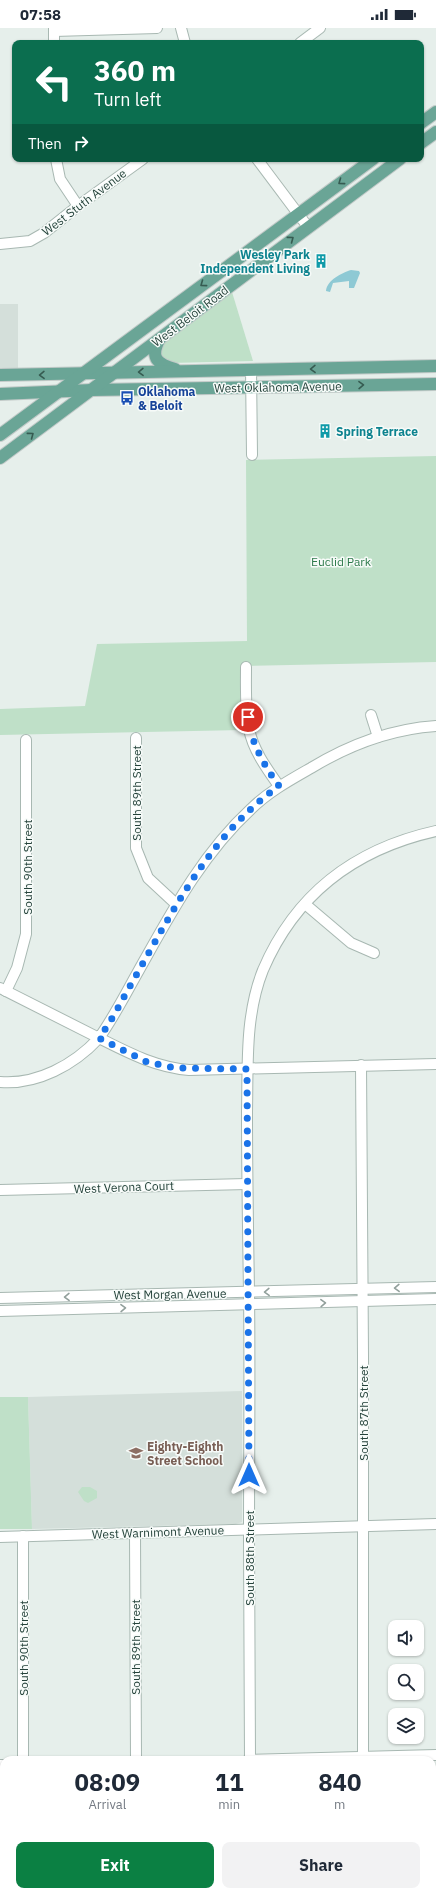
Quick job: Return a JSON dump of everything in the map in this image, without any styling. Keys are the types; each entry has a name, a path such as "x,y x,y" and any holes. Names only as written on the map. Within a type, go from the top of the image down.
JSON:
{"main road":[{"path":"424,121 436,112"},
{"path":"424,141 436,132"},
{"name":"West Beloit Road","path":"0,435 56,392 369,162"},
{"name":"West Beloit Road","path":"0,458 116,373 396,162"},
{"path":"159,340 155,352 158,362 165,366 184,372"},
{"name":"West Oklahoma Avenue","path":"0,375 436,366"},
{"name":"West Oklahoma Avenue","path":"0,394 92,390 436,384"},
{"path":"0,394 14,396 20,399 25,410 23,418"}],"street":[{"path":"54,40 54,29 157,28"},
{"path":"181,28 184,40"},
{"path":"304,40 320,28"},
{"path":"57,162 60,178 78,206"},
{"name":"West Stuth Avenue","path":"0,244 30,241 44,233 78,206 139,162"},
{"path":"259,162 308,227"},
{"path":"251,370 252,455"},
{"path":"246,667 246,704 249,730 262,760 279,786"},
{"path":"371,715 378,737"},
{"path":"0,1082 23,1081 42,1076 61,1068 81,1055 99,1038 176,904 203,861 227,832 251,808 279,786 326,758 351,746 404,730 436,726"},
{"name":"South 89th Street","path":"136,738 136,848 148,878 176,904"},
{"name":"South 90th Street","path":"3,989 17,968 26,934 26,740"},
{"name":"South 88th Street","path":"249,1756 249,1293 247,1069 250,1016 255,993 273,950 288,924 328,881 351,863 394,843 436,831"},
{"path":"305,904 351,943 374,953"},
{"path":"3,989 147,1062 175,1068 247,1069 436,1064"},
{"name":"South 87th Street","path":"361,1065 363,1756"},
{"name":"West Verona Court","path":"0,1190 247,1184"},
{"name":"West Morgan Avenue","path":"0,1298 249,1293 436,1287"},
{"path":"88,1296 88,1309"},
{"name":"West Morgan Avenue","path":"0,1311 436,1300"},
{"name":"West Warnimont Avenue","path":"0,1537 436,1524"},
{"name":"South 89th Street","path":"135,1533 136,1756"},
{"name":"South 90th Street","path":"23,1536 23,1756"},
{"path":"418,1756 436,1755"}],"shaded area":[{"path":"0,304 18,304 18,375 0,375"},
{"name":"Eighty-Eighth Street School","path":"242,1391 242,1522 236,1524 32,1529 28,1397"}],"green space":[{"path":"232,292 253,361 170,363 161,358 160,347 163,344"},
{"name":"Euclid Park","path":"436,456 436,662 240,666 240,715 242,730 0,735 0,709 85,706 97,644 247,641 246,460"},
{"path":"0,1397 28,1397 32,1529 0,1529"},
{"path":"82,1487 90,1487 97,1491 97,1498 88,1503 84,1501 78,1492"}],"water":[{"path":"351,270 359,271 360,273 354,288 349,288 349,281 333,283 330,292 326,291 332,280"}],"place":[{"name":"Wesley Park Independent Living","path":"321,261"},
{"name":"Oklahoma & Beloit","path":"127,398"},
{"name":"Spring Terrace","path":"325,431"},
{"name":"Eighty-Eighth Street School","path":"136,1453"}],"route":[{"path":"248,717 249,730 255,746 262,760 279,786 251,808 227,832 203,861 176,904 105,1030 99,1038 147,1062 160,1065 189,1070 247,1069 249,1475"}]}
